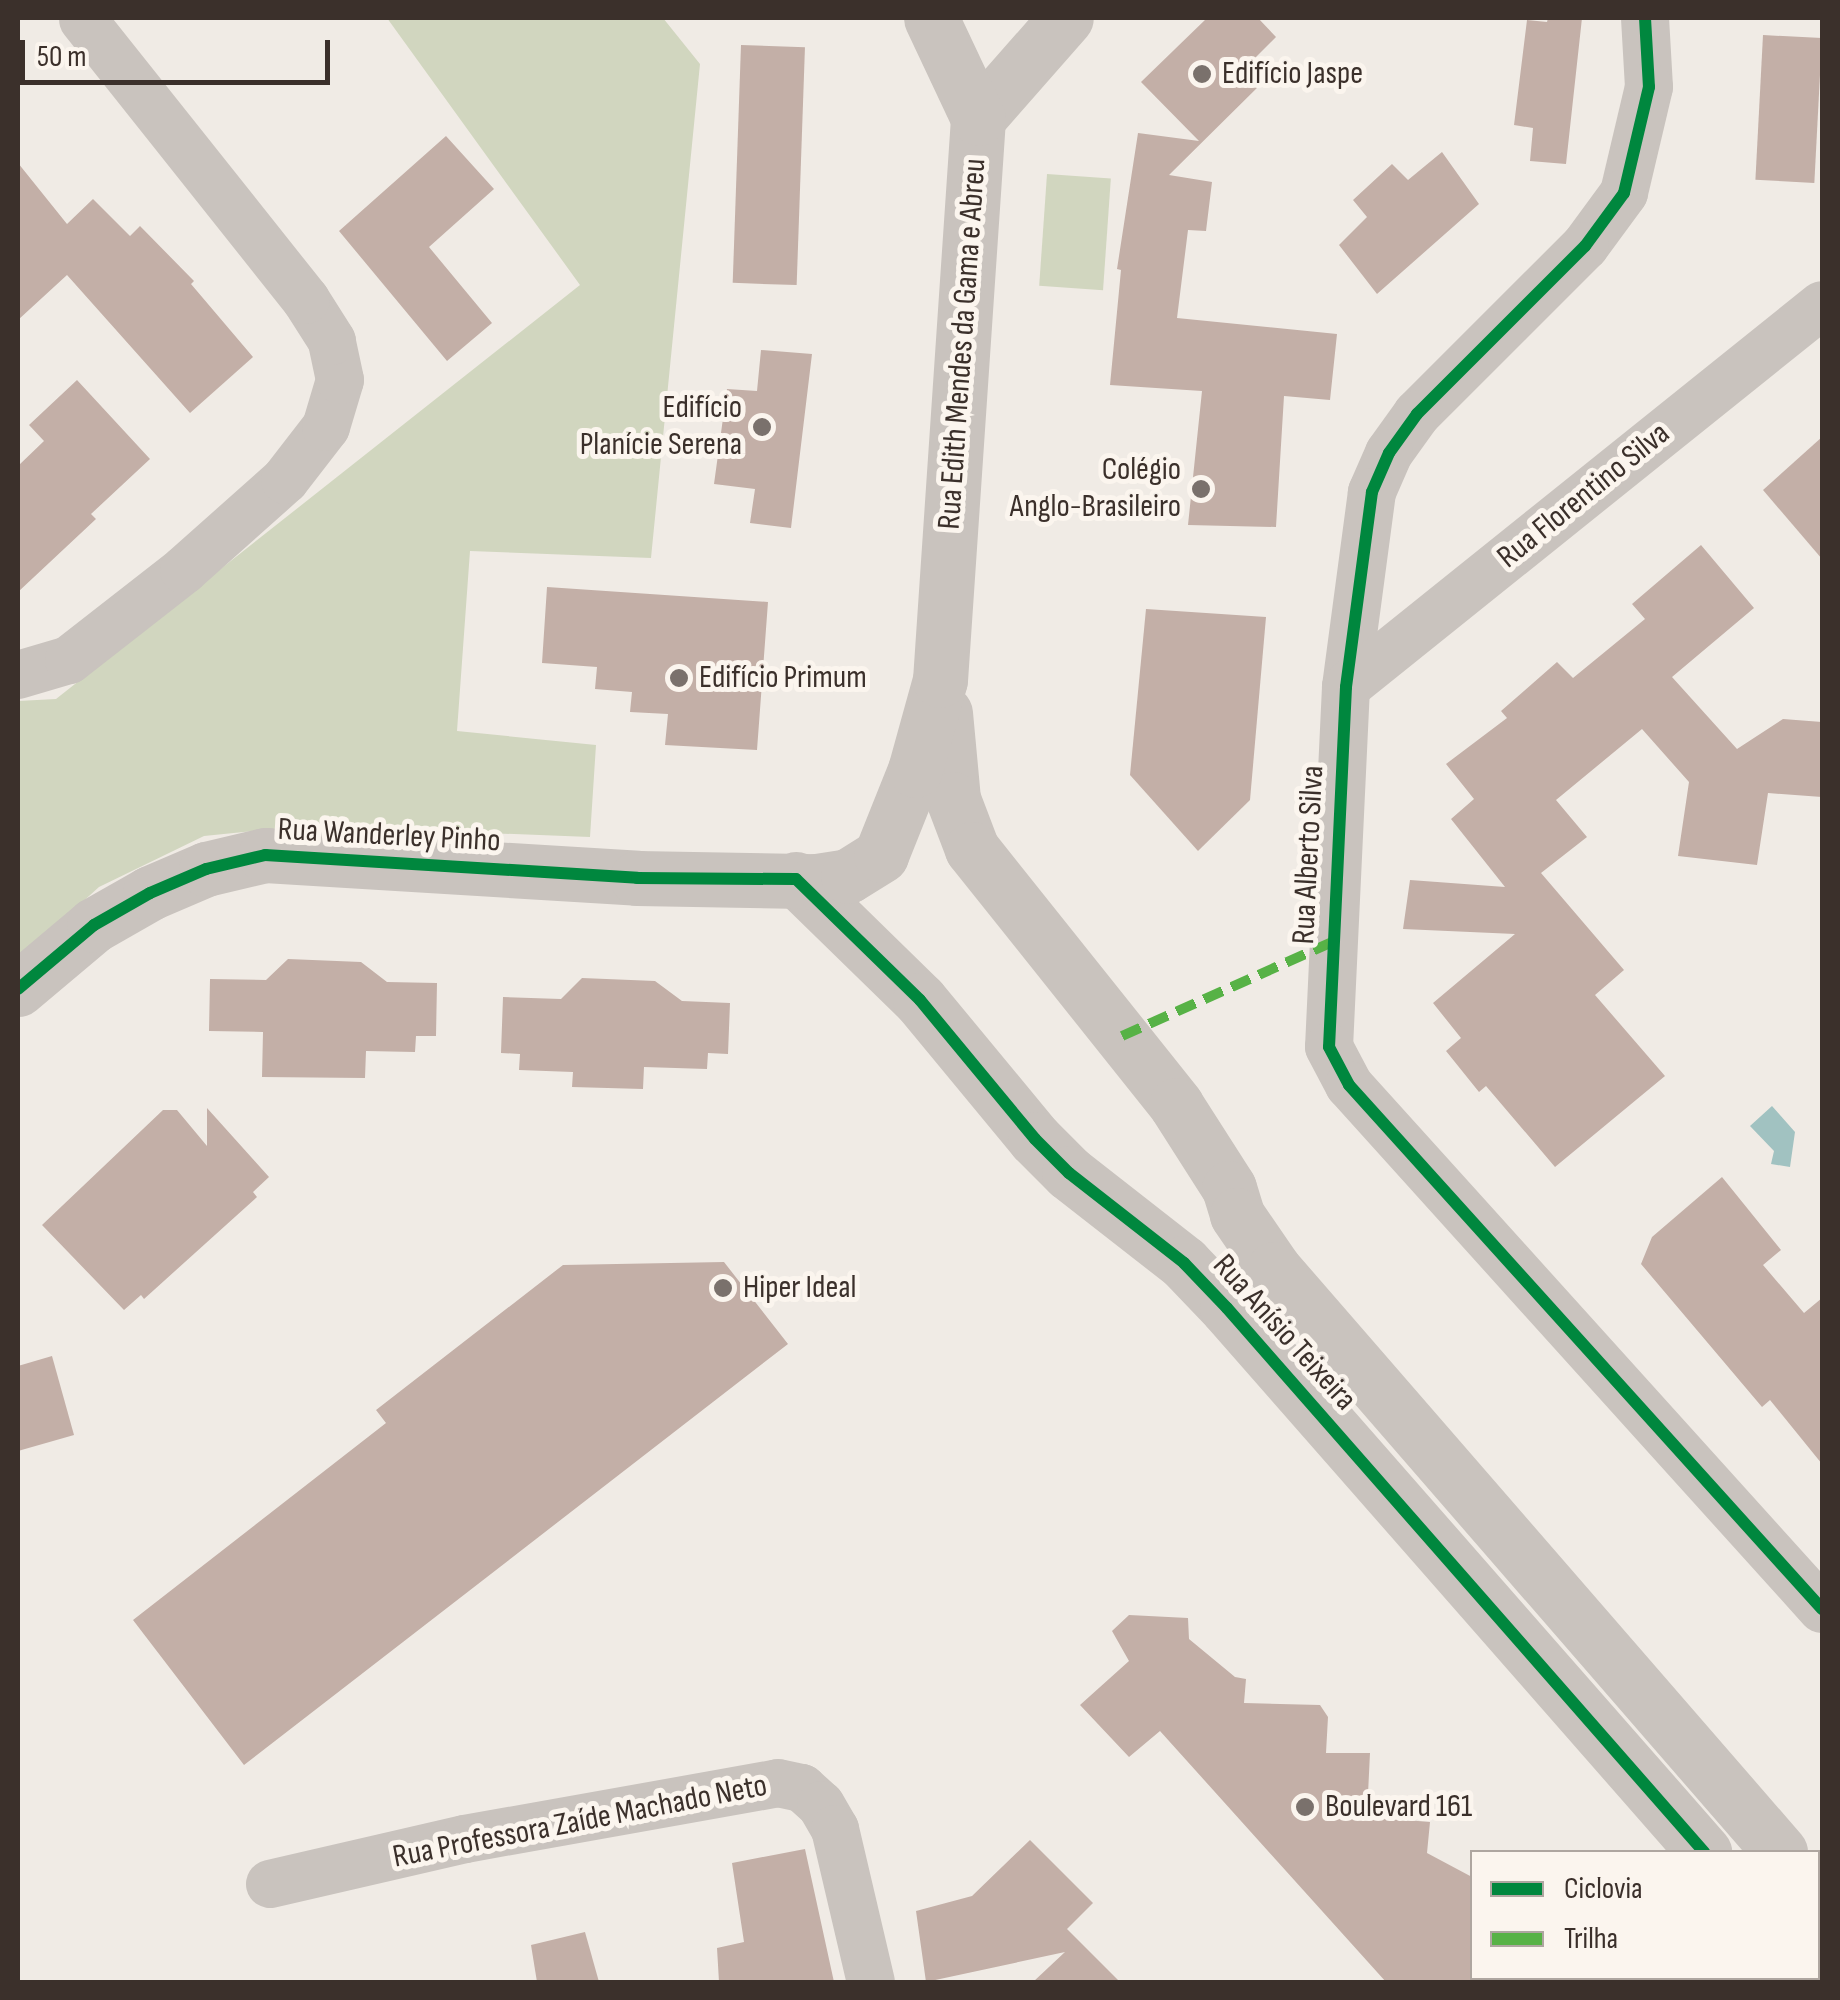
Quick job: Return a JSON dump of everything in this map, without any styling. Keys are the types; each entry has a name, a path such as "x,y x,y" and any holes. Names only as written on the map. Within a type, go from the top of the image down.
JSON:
{"street":[{"path":"18,676 69,660 184,570 285,480 326,427 340,380 332,342 306,300 81,18"},
{"name":"Rua Edith Mendes da Gama e Abreu","path":"931,18 978,118 940,680"},
{"path":"978,118 1066,18"},
{"name":"Rua Alberto Silva","path":"1645,18 1650,88 1624,192 1585,246 1417,414 1389,453 1372,492 1346,687 1329,1047 1349,1085 1822,1609"},
{"name":"Rua Florentino Silva","path":"1346,687 1822,306"},
{"path":"869,947 863,922 865,892 915,770 940,680"},
{"name":"Rua Anísio Teixeira","path":"940,680 953,798 972,848 1176,1105 1214,1163 1237,1215 1274,1269 1778,1850"},
{"name":"Rua Wanderley Pinho","path":"18,990 94,925 150,893 206,868 265,854 637,878 796,880 848,876 916,839 972,848"},
{"name":"Rua Anísio Teixeira","path":"796,880 920,1000 1069,1173 1184,1263 1227,1308 1702,1850"},
{"path":"1141,1228 1189,1222 1213,1186 1214,1163"},
{"name":"Rua Professora Zaíde Machado Neto","path":"270,1884 466,1839 778,1782 802,1788 821,1805 834,1829 871,1982"}],"green space":[{"path":"387,18 663,18 700,64 651,558 470,551 457,731 596,745 590,837 302,826 204,836 99,887 18,960 18,701 56,699 580,285"},
{"path":"1047,174 1111,178 1103,290 1039,286"}],"water":[{"path":"1772,1106 1795,1132 1790,1167 1771,1164 1774,1151 1750,1126"}],"building":[{"path":"1207,18 1258,18 1276,37 1247,66 1263,82 1169,175 1212,182 1206,231 1188,230 1177,318 1337,334 1330,400 1284,396 1276,527 1188,525 1202,391 1110,385 1121,270 1117,269 1138,133 1199,141 1141,82"},
{"path":"1548,18 1582,18 1566,164 1530,161 1533,128 1514,125 1527,20 1547,22"},
{"path":"1763,35 1822,38 1814,183 1755,180"},
{"path":"741,45 805,47 797,285 733,283"},
{"path":"446,136 494,189 429,247 492,323 447,361 339,231"},
{"path":"1442,152 1479,204 1377,294 1339,245 1367,217 1353,200 1392,164 1408,180"},
{"path":"18,163 67,224 93,199 130,236 140,226 194,281 191,284 253,357 190,413 67,275 18,320"},
{"name":"Edifício Planície Serena","path":"761,350 812,354 791,528 750,523 755,489 714,484 727,389 757,391"},
{"path":"77,380 150,459 91,514 96,519 18,592 18,466 44,441 29,425"},
{"path":"1822,437 1822,559 1763,490"},
{"path":"1701,545 1754,608 1672,677 1737,749 1783,719 1822,722 1822,797 1768,793 1757,865 1678,856 1689,782 1642,729 1556,800 1587,837 1541,873 1624,970 1595,995 1665,1076 1555,1167 1486,1086 1479,1092 1446,1051 1461,1038 1433,1003 1515,934 1403,929 1410,880 1505,887 1451,819 1474,799 1446,764 1507,718 1501,711 1557,662 1573,678 1645,619 1632,604"},
{"name":"Edifício Primum","path":"547,587 768,602 757,750 665,745 668,714 630,712 632,692 595,689 597,667 542,663"},
{"path":"1146,609 1266,617 1250,800 1198,851 1130,775"},
{"path":"288,959 361,962 387,982 437,983 436,1036 416,1036 415,1052 366,1051 365,1078 262,1077 263,1032 209,1031 210,979 266,980"},
{"path":"582,978 655,981 682,1001 730,1003 728,1054 708,1053 707,1069 644,1067 643,1089 572,1087 573,1072 519,1070 520,1054 501,1053 503,997 561,999"},
{"path":"207,1108 269,1177 253,1192 257,1197 144,1299 141,1295 124,1310 42,1225 163,1110 177,1110 207,1146"},
{"path":"1722,1177 1781,1250 1763,1265 1804,1313 1822,1298 1822,1464 1770,1400 1762,1407 1641,1264 1652,1237"},
{"path":"724,1262 788,1344 244,1765 133,1620 386,1423 376,1410 563,1265"},
{"path":"52,1356 74,1435 18,1451 18,1366"},
{"name":"Boulevard 161","path":"1129,1615 1188,1618 1189,1639 1235,1677 1246,1679 1244,1703 1320,1705 1328,1717 1326,1753 1370,1753 1368,1794 1394,1819 1430,1822 1427,1853 1470,1876 1472,1982 1386,1982 1160,1731 1129,1757 1080,1705 1129,1661 1112,1631"},
{"path":"1030,1840 1093,1903 1067,1929 1120,1982 1033,1982 1065,1952 926,1982 916,1911 972,1896"},
{"path":"805,1849 834,1982 719,1982 717,1948 744,1942 732,1863"},
{"path":"585,1932 599,1982 537,1982 531,1945"}],"marked path":[{"path":"1122,1036 1332,942"}],"cycle path":[{"path":"1645,18 1649,87 1624,193 1585,246 1417,414 1389,453 1372,492 1346,687 1329,1047 1349,1085 1822,1609"},
{"path":"18,989 94,925 150,893 206,869 265,855 637,878 796,879 920,1000 1035,1139 1069,1173 1184,1263 1227,1308 1702,1850"}],"place":[{"name":"Edifício Jaspe","path":"1202,74"},
{"name":"Edifício Planície Serena","path":"762,427"},
{"name":"Colégio Anglo-Brasileiro","path":"1201,489"},
{"name":"Edifício Primum","path":"679,678"},
{"name":"Hiper Ideal","path":"723,1288"},
{"name":"Boulevard 161","path":"1305,1807"}]}
